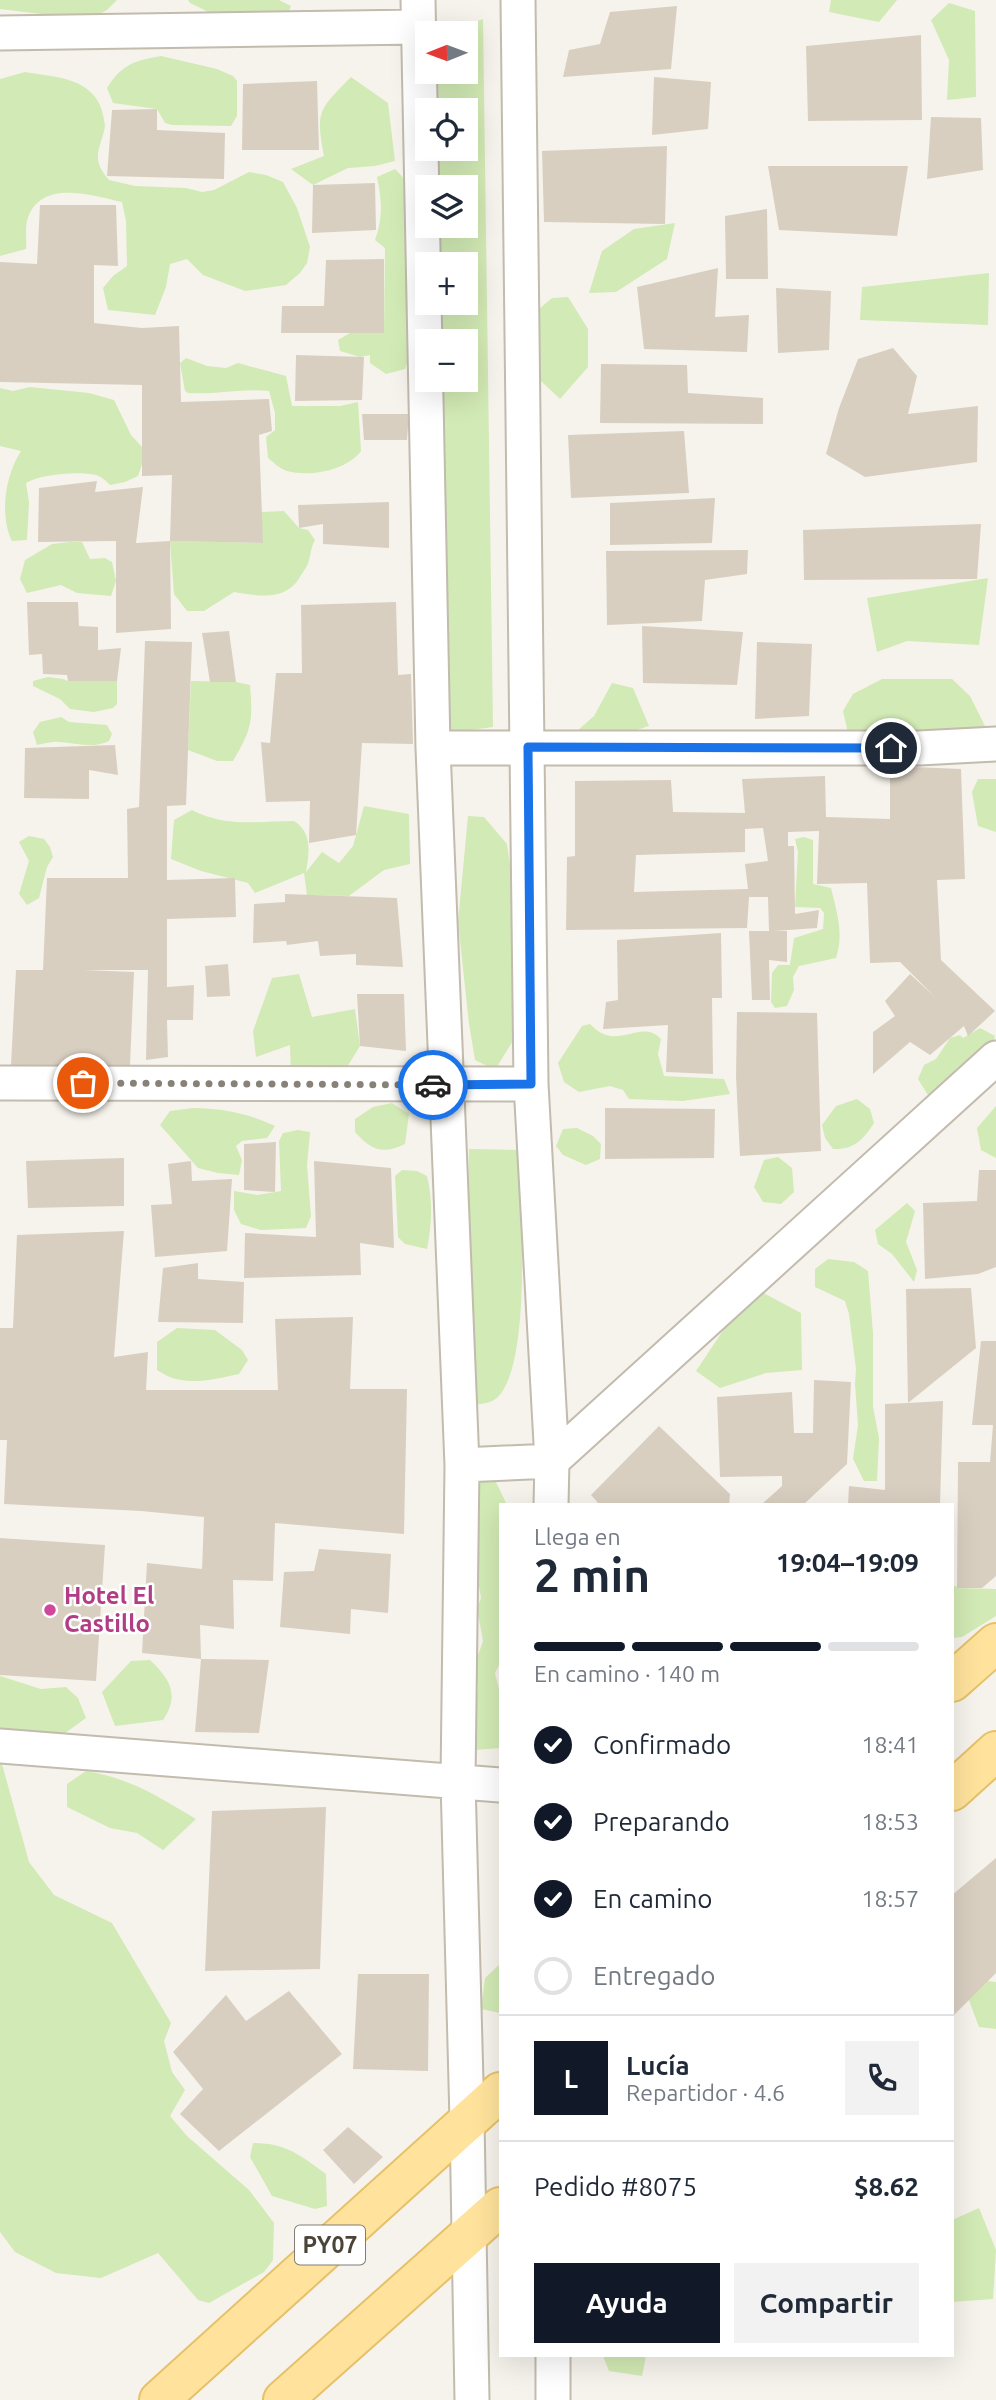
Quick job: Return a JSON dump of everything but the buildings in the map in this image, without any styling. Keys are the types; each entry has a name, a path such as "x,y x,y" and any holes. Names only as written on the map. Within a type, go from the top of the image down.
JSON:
{"main road":[{"path":"954,1680 996,1643"},
{"path":"954,1789 996,1751"},
{"name":"PY07","path":"159,2400 499,2093"},
{"path":"284,2400 499,2208"}],"street":[{"path":"518,0 531,1084 552,1461 551,1503"},
{"path":"0,33 419,13 432,748 462,1465 458,1781 472,2400"},
{"path":"432,748 919,748 996,744"},
{"path":"462,1465 552,1461 996,1058"},
{"path":"0,1083 531,1084"},
{"path":"0,1746 499,1785"},
{"path":"553,2357 553,2400"}],"green space":[{"path":"0,0 117,0 90,20 0,9"},
{"path":"188,0 279,0 291,6 287,16 217,16"},
{"path":"831,0 897,0 879,22 829,12"},
{"path":"949,3 975,11 976,97 947,100 949,60 931,20"},
{"path":"483,19 493,727 441,734 436,392 478,392 478,329 436,329 435,315 478,315 478,252 435,252 434,238 478,238 478,175 434,175 434,161 478,161 478,98 433,98 433,84 478,84 477,21"},
{"path":"161,56 217,69 233,76 237,81 237,116 231,126 172,125 165,123 157,109 113,103 107,88 118,74 136,62"},
{"path":"25,72 61,78 83,86 92,93 99,103 105,125 98,162 109,180 135,186 186,188 202,192 214,190 249,172 283,182 297,208 310,247 307,263 300,273 286,285 245,291 203,275 187,259 170,264 166,287 155,315 108,310 103,288 127,266 126,221 122,202 67,193 42,199 33,208 26,224 26,249 0,256 0,79"},
{"path":"351,77 388,103 395,161 348,168 313,185 291,169 324,156 320,119 326,104"},
{"path":"395,169 409,184 413,347 405,369 386,374 370,363 370,355 360,357 340,351 338,340 350,333 384,332 385,248 375,240 381,209 377,177"},
{"path":"675,223 667,259 616,292 589,293 602,251 634,229"},
{"path":"989,273 988,325 860,320 862,287"},
{"path":"568,297 588,329 588,367 560,399 525,366 525,321 552,298"},
{"path":"186,358 207,366 226,368 238,363 286,376 292,406 340,406 358,402 361,451 346,463 327,471 296,473 282,469 268,458 266,437 275,430 275,413 269,391 188,393 185,391 180,363"},
{"path":"30,387 89,393 114,400 131,435 142,447 143,461 138,476 110,485 98,476 80,473 50,475 26,483 29,502 27,540 12,541 6,520 6,497 11,473 21,451 0,446 0,388 13,391"},
{"path":"284,511 299,528 308,530 315,540 308,564 295,584 288,590 272,595 234,592 204,611 187,611 174,594 170,541 262,543 261,512"},
{"path":"82,542 90,559 105,558 112,562 116,581 111,596 77,593 61,585 27,593 20,579 25,560 52,544"},
{"path":"988,578 979,645 907,641 877,652 867,598"},
{"path":"48,677 68,681 117,681 117,704 113,708 94,712 70,709 60,699 33,686 33,681"},
{"path":"882,679 952,679 970,696 985,726 972,736 848,733 843,711 853,694"},
{"path":"191,681 250,685 250,724 233,761 217,761 188,750"},
{"path":"612,683 633,688 649,726 567,752 569,738 594,716"},
{"path":"61,717 69,722 107,725 112,734 109,741 97,745 56,742 37,745 33,732 40,722"},
{"path":"978,779 996,779 996,832 978,826 972,792"},
{"path":"364,806 409,814 410,864 384,870 349,896 307,895 304,873 255,893 248,883 201,871 171,859 174,820 192,810 205,816 230,821 294,821 307,837 309,851 306,872 322,852 339,863 353,846"},
{"path":"468,816 484,817 507,844 515,900 512,1009 514,1039 495,1070 475,1060 458,922"},
{"path":"29,836 44,839 53,857 47,867 39,898 27,905 19,894 29,861 19,842"},
{"path":"804,837 813,840 813,884 831,888 839,923 838,949 836,958 799,966 793,977 794,990 787,1006 775,1008 771,1002 772,973 778,965 790,965 794,938 823,929 824,913 820,908 795,907 798,852 795,839"},
{"path":"299,974 312,1017 355,1009 360,1046 336,1085 291,1078 290,1045 256,1057 253,1031 272,978"},
{"path":"590,1024 610,1036 636,1032 653,1033 661,1039 658,1054 664,1076 724,1079 730,1094 683,1101 629,1099 623,1090 610,1086 579,1092 564,1082 558,1063 582,1026"},
{"path":"980,1028 995,1036 991,1051 935,1096 928,1095 918,1079 924,1065 936,1059 950,1038 960,1035 963,1038"},
{"path":"857,1099 870,1109 874,1123 857,1143 847,1148 833,1149 825,1138 822,1125 836,1106"},
{"path":"392,1103 409,1114 405,1144 384,1150 372,1147 355,1132 355,1119 373,1107"},
{"path":"996,1106 996,1158 981,1150 977,1128"},
{"path":"193,1108 235,1112 275,1126 267,1138 242,1141 236,1146 242,1160 239,1175 218,1173 198,1168 160,1125 170,1111"},
{"path":"577,1128 593,1136 601,1144 600,1159 586,1165 563,1155 556,1146 563,1129"},
{"path":"298,1130 310,1132 307,1165 311,1216 306,1228 261,1230 241,1224 234,1210 234,1191 257,1195 281,1191 279,1141 283,1133"},
{"path":"469,1149 519,1150 522,1283 515,1357 507,1384 491,1402 462,1406"},
{"path":"778,1157 792,1168 794,1192 781,1204 763,1202 754,1187 764,1160"},
{"path":"402,1170 417,1171 427,1176 431,1212 427,1249 405,1244 398,1237 395,1176"},
{"path":"907,1203 915,1211 906,1242 917,1270 914,1282 892,1254 878,1244 875,1230"},
{"path":"828,1259 854,1262 868,1271 873,1333 873,1407 879,1438 877,1481 864,1481 853,1459 858,1425 856,1369 845,1301 815,1287 815,1269"},
{"path":"752,1287 801,1313 802,1370 766,1373 720,1388 696,1371"},
{"path":"177,1328 215,1330 242,1350 248,1360 239,1374 197,1381 167,1376 157,1370 157,1342"},
{"path":"481,1470 496,1482 506,1503 499,1503 499,1665 495,1673 499,1689 499,1748 475,1750 450,1716 478,1691 476,1661 483,1641 477,1608 481,1598 475,1563 454,1523"},
{"path":"954,1585 958,1588 996,1589 996,1616 962,1637 954,1638"},
{"path":"150,1660 163,1674 170,1688 172,1695 168,1711 163,1720 115,1726 102,1692 131,1661"},
{"path":"0,1676 41,1689 66,1687 78,1698 86,1718 57,1739 0,1740"},
{"path":"0,1764 29,1862 54,1895 112,1923 171,2023 164,2041 172,2072 185,2090 170,2116 187,2136 249,2190 274,2223 273,2260 264,2272 209,2303 198,2300 158,2253 101,2278 56,2273 15,2252 0,2232"},
{"path":"86,1771 131,1784 196,1819 163,1850 137,1833 110,1828 67,1807 67,1784"},
{"path":"499,1965 499,2013 481,2009 485,1978"},
{"path":"988,1981 996,1982 996,2029 979,2027 966,1992"},
{"path":"253,2143 284,2148 326,2174 327,2206 315,2209 272,2196 250,2157"},
{"path":"979,2208 996,2250 993,2299 954,2302 954,2219"},
{"path":"603,2357 646,2357 642,2376 609,2371"}],"way so far":[{"path":"83,1083 433,1085"}],"place":[{"name":"Hotel El Castillo","path":"50,1610"}],"route":[{"path":"433,1085 531,1084 528,747 891,748"}]}
